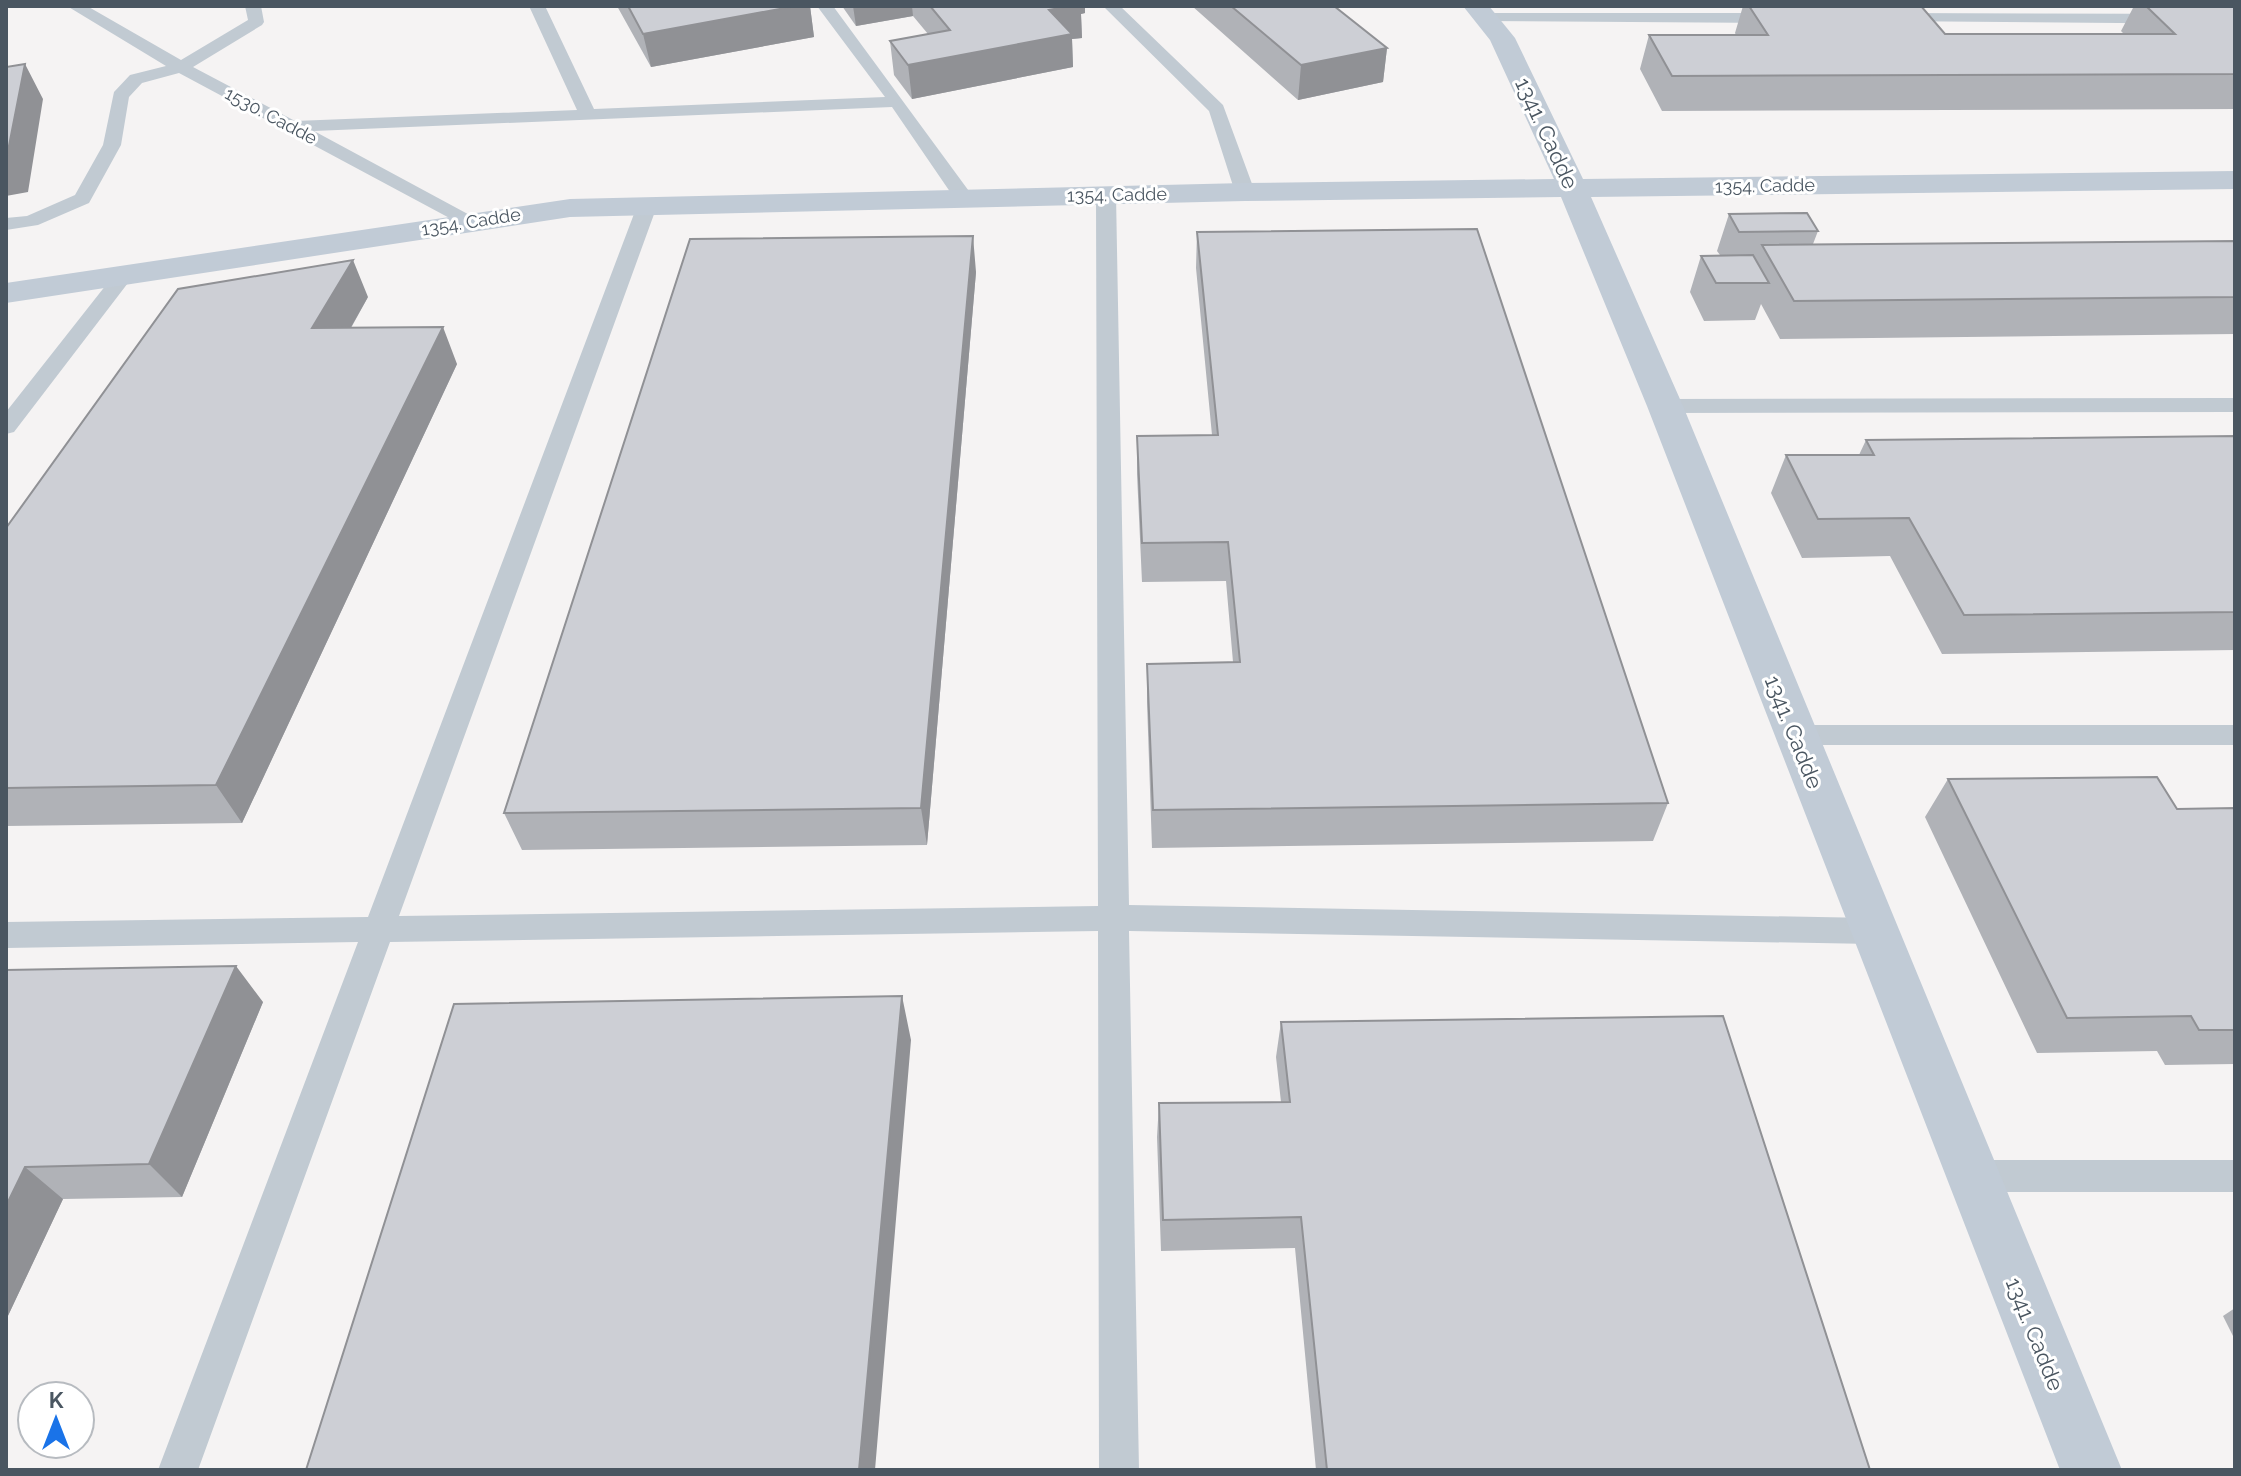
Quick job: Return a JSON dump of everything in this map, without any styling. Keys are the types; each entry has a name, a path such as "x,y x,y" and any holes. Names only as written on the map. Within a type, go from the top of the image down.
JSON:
{"main road":[{"name":"1341. Cadde","path":"1481,12 1502,38 1573,189 1665,406 1872,931 2091,1470"},
{"name":"1354. Cadde","path":"6,293 570,208 1245,192 2235,180"}],"lane":[{"name":"1530. Cadde","path":"75,6 181,67 470,223"},
{"path":"6,224 31,221 82,199 112,145 120,96 136,79 181,67 256,22 253,6"},
{"path":"537,6 588,115"},
{"path":"825,6 964,198"},
{"path":"1111,6 1217,109 1245,192"},
{"path":"1673,18 1688,6"},
{"path":"1481,12 1798,18"},
{"path":"1876,18 2235,19"},
{"path":"292,127 897,102"},
{"path":"1106,195 1116,918 1119,1470"},
{"path":"178,1470 647,206"},
{"path":"6,427 124,275"},
{"path":"1665,406 2235,405"},
{"path":"1795,735 2235,735"},
{"path":"6,935 1116,918 1872,931"},
{"path":"1971,1176 2235,1176"}],"building":[{"path":"628,6 796,6 643,34"},
{"path":"930,6 1071,6 1049,10 1072,34 908,65 890,41 950,30"},
{"path":"1231,6 1334,6 1387,48 1301,65"},
{"path":"1749,6 1921,6 1945,34 2175,34 2146,6 2235,6 2235,74 1672,76 1649,35 1768,35"},
{"path":"25,64 7,156 6,157 6,67"},
{"path":"1807,213 1818,231 1739,232 1729,214"},
{"path":"1477,229 1668,803 1153,810 1147,664 1240,662 1228,542 1142,543 1137,436 1218,435 1197,232"},
{"path":"973,236 921,808 504,813 690,239"},
{"path":"2235,241 2235,297 1794,301 1762,245"},
{"path":"1753,255 1769,283 1716,283 1701,256"},
{"path":"353,260 312,328 443,327 216,785 6,788 6,528 178,289"},
{"path":"2235,436 2235,612 1964,615 1909,518 1818,519 1786,455 1874,455 1866,440"},
{"path":"2157,777 2177,809 2235,808 2235,1030 2199,1030 2191,1016 2067,1018 1948,779"},
{"path":"236,966 149,1164 25,1167 6,1206 6,970"},
{"path":"902,996 859,1470 306,1470 454,1004"},
{"path":"1723,1016 1870,1470 1327,1470 1301,1217 1163,1220 1159,1103 1290,1102 1281,1022"}]}
